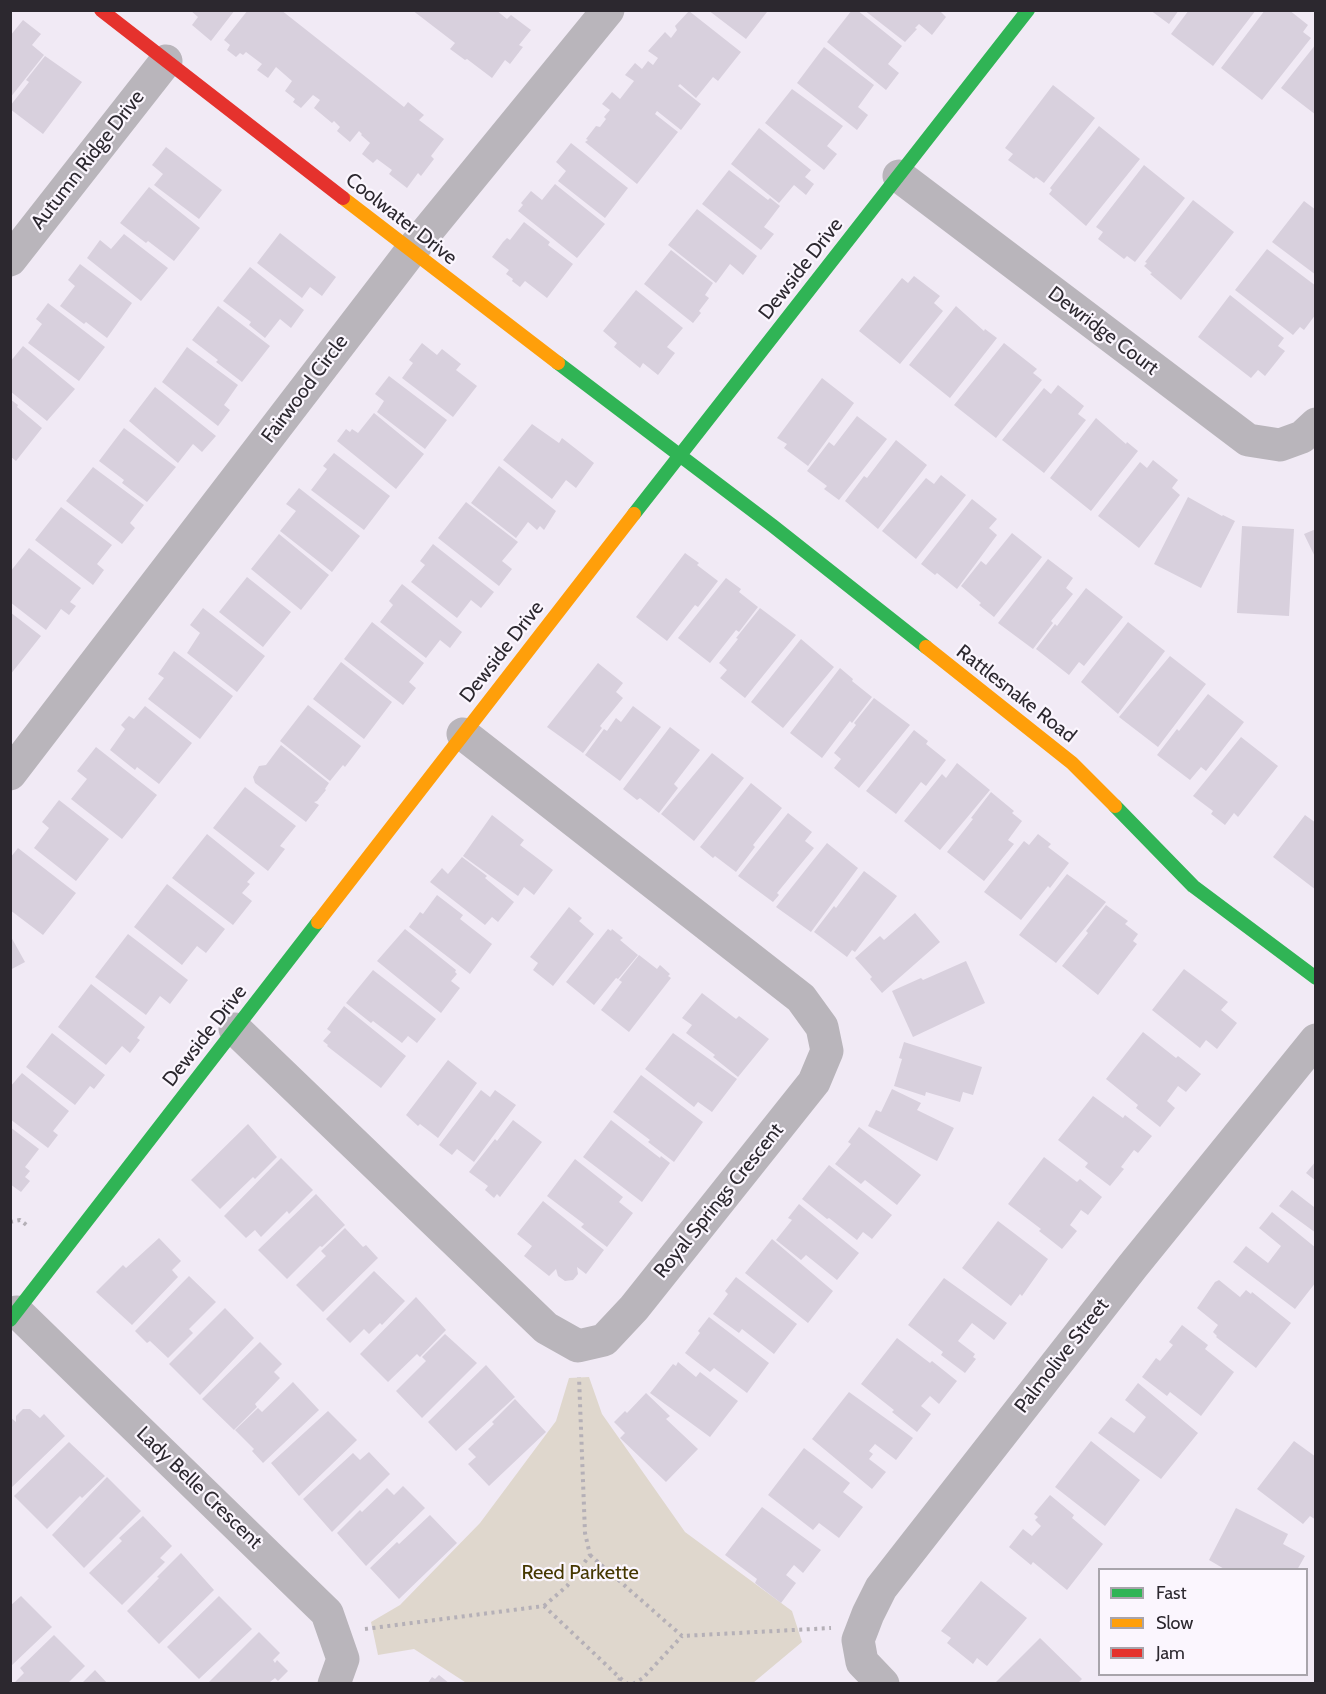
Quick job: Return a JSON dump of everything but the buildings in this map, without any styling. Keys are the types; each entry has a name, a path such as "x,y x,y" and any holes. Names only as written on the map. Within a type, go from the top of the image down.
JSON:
{"street":[{"name":"Coolwater Drive","path":"101,10 680,456"},
{"name":"Dewside Drive","path":"14,1316 463,734 1028,10"},
{"name":"Fairwood Circle","path":"10,774 411,251 601,13"},
{"name":"Autumn Ridge Drive","path":"10,260 166,61"},
{"name":"Dewridge Court","path":"899,176 1248,440 1280,445 1302,437 1316,424"},
{"name":"Rattlesnake Road","path":"680,456 1072,763 1193,886 1316,978"},
{"name":"Royal Springs Crescent","path":"463,734 801,999 822,1027 827,1051 814,1082 634,1308 604,1340 578,1346"},
{"path":"235,1029 546,1328 578,1346"},
{"name":"Palmolive Street","path":"883,1683 862,1662 858,1640 881,1588 1132,1267 1316,1040"},
{"name":"Lady Belle Crescent","path":"14,1316 327,1613 343,1659 334,1683"}],"path":[{"path":"10,1222 20,1220 29,1227"},
{"path":"578,1346 585,1533 590,1555 682,1636"},
{"path":"333,1633 544,1606 567,1586 590,1555"},
{"path":"544,1606 620,1677 631,1683 643,1678 682,1636 863,1626"},
{"path":"618,1683 620,1677"}],"green space":[{"name":"Reed Parkette","path":"589,1377 602,1414 685,1532 792,1611 802,1642 753,1683 468,1684 414,1649 378,1655 371,1622 400,1605 480,1523 556,1421 569,1378"}],"traffic: fast":[{"path":"634,514 1028,10"},
{"path":"558,363 773,526 926,647"},
{"path":"1115,806 1193,886 1316,978"},
{"path":"10,1320 318,922"}],"traffic: slow":[{"path":"343,198 558,363"},
{"path":"318,922 634,514"},
{"path":"926,647 1072,763 1115,806"}],"traffic: jam":[{"path":"101,10 343,198"}]}
